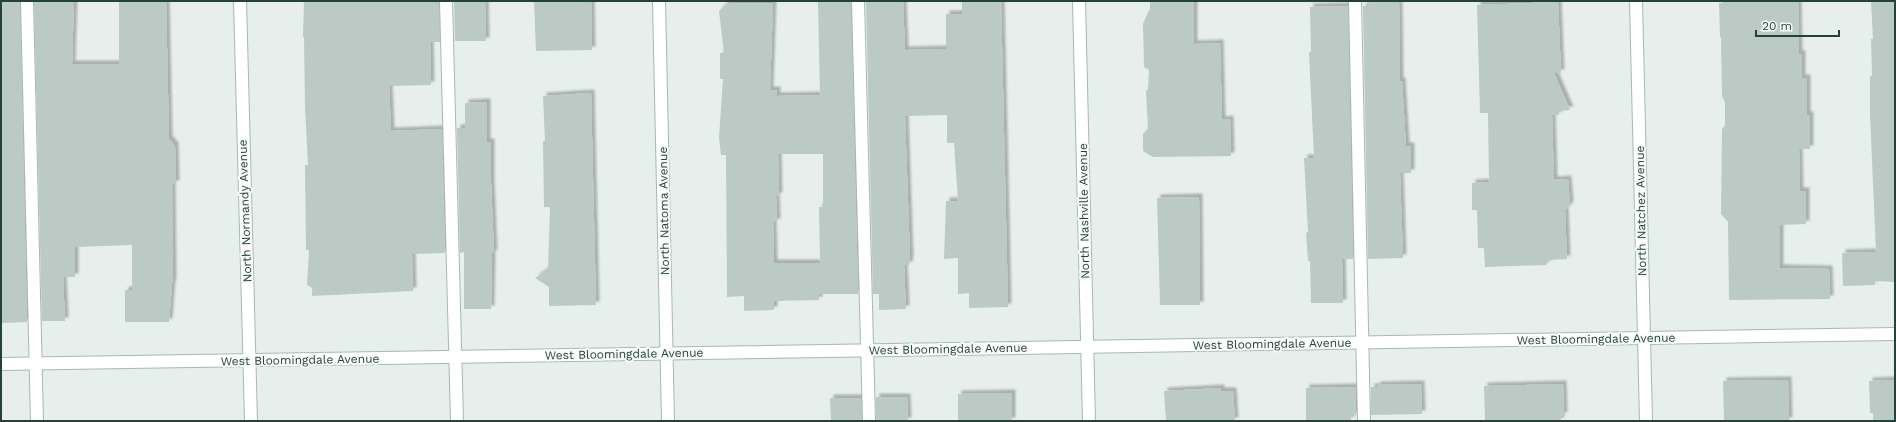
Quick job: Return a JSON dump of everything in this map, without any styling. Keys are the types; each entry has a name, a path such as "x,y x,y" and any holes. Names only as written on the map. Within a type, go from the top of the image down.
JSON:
{"street":[{"path":"27,1 37,421"},
{"name":"North Normandy Avenue","path":"240,1 251,421"},
{"path":"446,1 457,421"},
{"name":"North Natoma Avenue","path":"659,1 668,421"},
{"path":"858,1 869,421"},
{"name":"North Nashville Avenue","path":"1079,1 1089,421"},
{"path":"1355,1 1364,421"},
{"name":"North Natchez Avenue","path":"1636,1 1646,421"},
{"name":"West Bloomingdale Avenue","path":"1,364 1895,334"}],"building":[{"path":"1,1 20,1 27,322 1,323"},
{"path":"34,1 74,1 72,64 119,64 119,1 166,1 169,139 175,146 176,184 172,184 173,283 169,322 125,322 125,290 132,290 132,245 75,247 75,277 63,277 65,321 42,321"},
{"path":"304,1 439,1 440,42 430,42 431,85 389,86 391,131 442,129 445,253 412,254 413,291 312,296 312,288 307,285 309,250 306,250 305,165 308,165 303,37"},
{"path":"454,1 485,1 486,41 455,41"},
{"path":"534,1 591,1 592,50 536,51"},
{"path":"851,1 858,294 819,294 819,300 774,301 774,310 744,311 744,296 727,297 726,155 721,155 719,138 723,79 720,79 720,53 724,53 719,11 726,4 773,3 770,90 777,90 777,96 820,95 818,2","holes":["778,154 823,154 823,207 819,207 820,263 774,263 773,222 777,222 776,196 779,196"]},
{"path":"866,1 903,1 905,50 946,49 946,14 962,14 962,1 1001,1 1008,307 969,308 969,293 958,294 958,258 944,259 946,201 958,201 954,143 947,143 947,115 905,116 910,259 909,265 904,265 906,309 879,310 879,294 873,294"},
{"path":"1150,1 1194,1 1194,44 1220,43 1222,120 1230,119 1231,156 1153,157 1143,151 1143,134 1148,129 1146,91 1148,89 1149,70 1144,67 1143,24 1150,10"},
{"path":"1368,1 1399,1 1400,81 1402,81 1406,146 1411,146 1411,173 1400,173 1403,258 1368,259 1363,6 1369,6"},
{"path":"1722,1 1798,1 1799,54 1802,54 1802,78 1807,78 1807,115 1810,115 1810,149 1799,149 1800,191 1806,191 1806,224 1780,225 1780,268 1829,269 1830,299 1729,300 1728,222 1721,214 1722,129 1725,126 1725,102 1722,96 1719,3 1723,3"},
{"path":"1895,1 1895,282 1875,281 1875,285 1843,286 1842,253 1876,252 1870,115 1870,76 1872,76 1871,39 1873,39 1871,2"},
{"path":"1558,2 1561,73 1554,73 1570,110 1559,111 1559,115 1552,115 1554,180 1568,179 1570,205 1565,210 1567,259 1549,260 1546,265 1485,267 1484,248 1478,248 1477,210 1472,210 1472,183 1489,182 1488,113 1480,113 1477,5"},
{"path":"1348,6 1353,259 1342,259 1343,303 1311,303 1310,261 1308,261 1306,233 1308,232 1304,158 1314,158 1309,52 1311,52 1310,7"},
{"path":"591,93 596,305 549,306 549,287 535,278 548,269 550,207 544,207 543,141 545,141 543,96"},
{"path":"487,102 487,142 491,142 494,253 492,253 491,309 464,309 464,252 460,253 457,128 465,128 465,103"},
{"path":"1199,197 1200,305 1160,305 1157,198"},
{"path":"1788,380 1789,421 1724,421 1723,381"},
{"path":"1895,380 1895,421 1873,421 1873,413 1870,413 1869,381"},
{"path":"1421,384 1422,414 1371,415 1371,387 1377,387 1377,385"},
{"path":"1563,384 1564,415 1561,416 1561,421 1485,421 1484,386"},
{"path":"1356,387 1356,415 1351,415 1351,420 1306,420 1306,388"},
{"path":"1221,388 1221,391 1233,391 1235,421 1166,421 1164,391"},
{"path":"1012,393 1012,421 958,421 958,394"},
{"path":"876,397 907,397 908,421 876,421"},
{"path":"830,398 861,398 862,421 831,421"}]}
